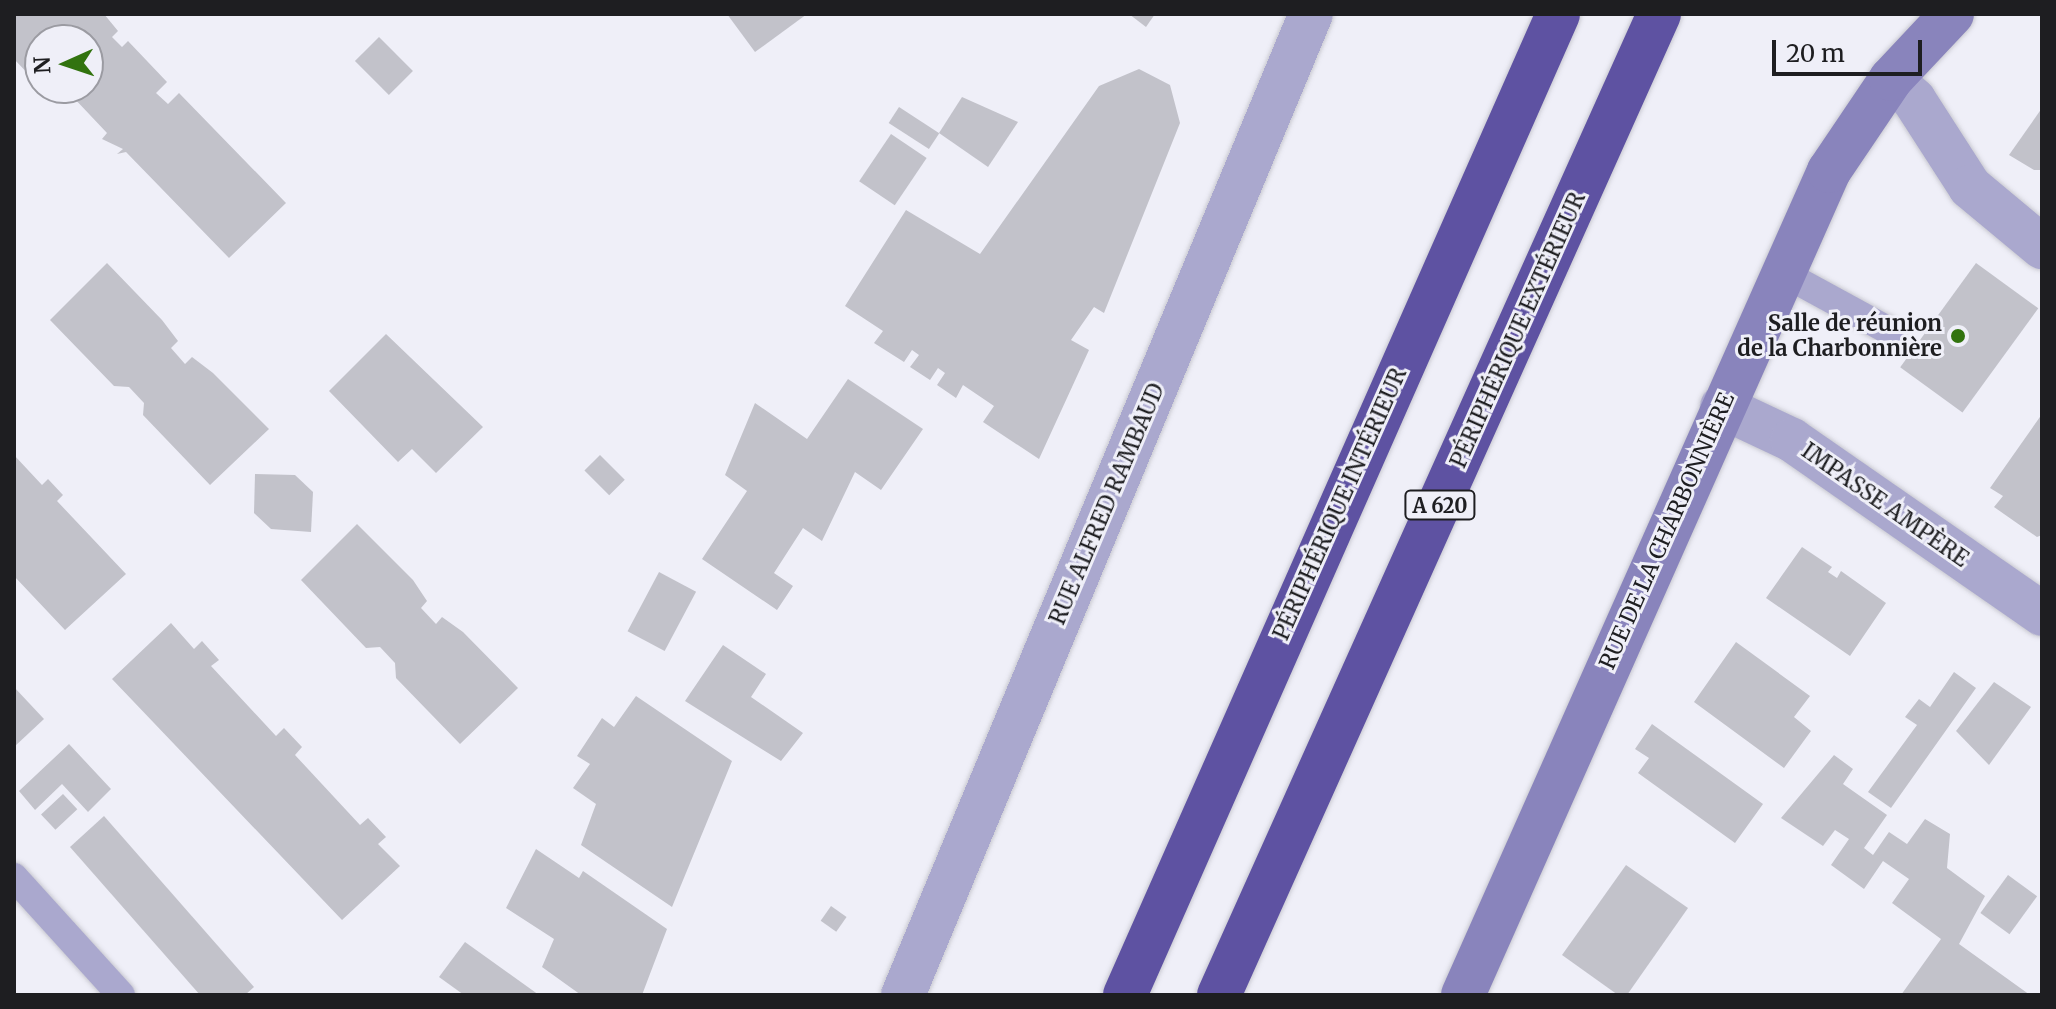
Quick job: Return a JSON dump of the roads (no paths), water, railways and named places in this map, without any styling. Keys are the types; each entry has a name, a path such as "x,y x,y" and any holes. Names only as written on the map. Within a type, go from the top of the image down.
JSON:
{"highway":[{"name":"PÉRIPHÉRIQUE INTÉRIEUR","path":"1125,995 1558,14"},
{"name":"PÉRIPHÉRIQUE EXTÉRIEUR","path":"1219,995 1659,14"}],"street":[{"name":"RUE ALFRED RAMBAUD","path":"903,995 1311,14"},
{"name":"RUE DE LA CHARBONNIÈRE","path":"1463,995 1722,407 1848,138 1891,79 1952,14"},
{"path":"1891,79 1914,100 1970,187 2042,247"},
{"name":"IMPASSE AMPÈRE","path":"1722,407 1792,440 2042,614"}],"lane":[{"path":"1783,273 1891,332"},
{"path":"14,877 121,995"}],"place":[{"name":"Salle de réunion de la Charbonnière","path":"1958,336"}]}
